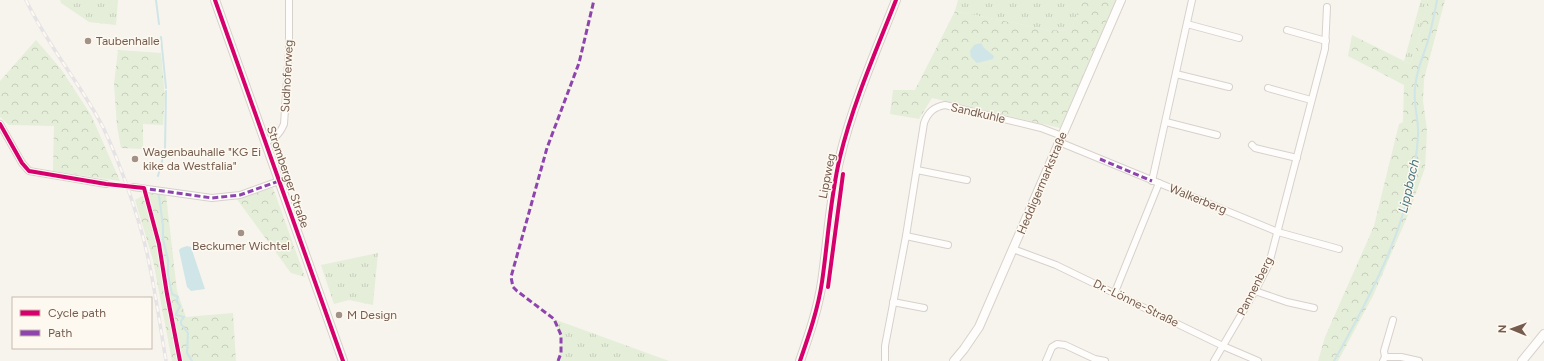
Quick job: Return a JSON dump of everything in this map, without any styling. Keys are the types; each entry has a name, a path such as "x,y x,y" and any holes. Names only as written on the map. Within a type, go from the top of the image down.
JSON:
{"street":[{"name":"Stromberger Straße","path":"215,0 343,361"},
{"name":"Sudhoferweg","path":"265,142 274,138 280,132 284,124 289,51 289,0"},
{"name":"Lippweg","path":"800,361 811,329 822,284 833,192 840,157 856,102 896,0"},
{"name":"Heddigermarkstraße","path":"955,361 979,326 1121,0"},
{"path":"1152,181 1192,0"},
{"name":"Pannenberg","path":"1214,361 1269,264 1326,41 1327,7"},
{"path":"1187,24 1239,38"},
{"path":"1287,30 1326,41"},
{"path":"1176,74 1229,87"},
{"path":"1268,88 1311,100"},
{"name":"Sandkuhle","path":"885,361 885,346 906,236 924,123 927,116 938,106 945,106 1041,128 1061,139"},
{"path":"1166,122 1216,135"},
{"path":"0,124 22,163 29,171 106,184"},
{"name":"Walkerberg","path":"1061,139 1152,181 1278,232 1339,249"},
{"path":"1252,145 1255,148 1296,158"},
{"path":"917,170 967,180"},
{"path":"133,187 212,198 240,195 279,181"},
{"path":"1114,292 1160,184"},
{"path":"906,236 948,245"},
{"name":"Dr.-Lönne-Straße","path":"1013,249 1056,265 1223,346 1258,361"},
{"path":"1255,291 1287,302 1314,308"},
{"path":"893,302 924,308"},
{"path":"1393,320 1384,351 1384,359 1402,357 1419,361"},
{"path":"1522,361 1544,334"},
{"path":"1046,361 1052,347 1057,344 1065,345 1095,359 1105,361"}],"green space":[{"path":"60,0 118,0 116,25 89,22 61,3"},
{"path":"958,0 1083,0 1070,31 1049,30 955,11"},
{"path":"1083,0 1116,0 1060,128 932,98 919,119 890,114 893,90 915,90 955,11 1049,30 1070,31"},
{"path":"1421,0 1428,0 1417,45 1410,64 1404,61"},
{"path":"1428,0 1445,0 1424,79 1423,101 1427,130 1425,168 1408,215 1373,296 1338,361 1318,361 1325,337 1374,226 1399,124 1403,122 1404,85 1348,56 1352,35 1410,64 1417,45"},
{"path":"36,40 61,69 91,115 120,181 53,171 54,126 9,125 0,117 0,81"},
{"path":"118,50 161,53 165,97 163,125 143,124 143,149 121,148 117,126 114,84"},
{"path":"273,188 305,277 291,273 236,198"},
{"path":"153,190 166,195 177,291 186,317 233,313 236,361 172,361 153,260 135,200"},
{"path":"378,253 373,305 349,300 334,304 321,265"},
{"path":"554,319 669,361 558,361 560,340"}],"shaded area":[{"path":"981,43 984,48 994,56 993,59 977,63 971,57 970,51 974,45"},
{"path":"187,246 191,247 205,289 191,291 187,287 179,250"}],"waterway":[{"path":"156,0 159,24"},
{"name":"Lippbach","path":"1334,361 1363,308 1389,253 1400,225 1415,166 1418,136 1415,100 1416,83 1419,67 1434,18 1437,0"},
{"path":"161,37 166,88"},
{"path":"158,176 165,150 166,91"},
{"path":"159,196 163,226 163,239 168,260 168,275 172,294 178,297 176,301 180,306 176,315 184,317 181,324 188,333 187,353 192,361"}],"railway":[{"path":"26,0 34,17 103,127 122,172 134,205 147,253 166,361"}],"marked path":[{"path":"558,361 561,353 561,335 554,319 517,291 513,287 511,277 547,148 579,63 594,0"},
{"path":"1100,159 1152,181"},
{"path":"141,188 212,198 240,195 279,181"}],"cycle path":[{"path":"215,0 343,361"},
{"path":"800,361 818,302 834,188 845,137 865,77 896,0"},
{"path":"0,124 22,163 29,171 106,184 144,188 159,244 180,361"},
{"path":"828,287 843,174"}],"place":[{"name":"Taubenhalle","path":"88,41"},
{"name":"Wagenbauhalle \"KG Ei kike da Westfalia\"","path":"135,159"},
{"name":"Beckumer Wichtel","path":"241,233"},
{"name":"M Design","path":"339,315"}]}
